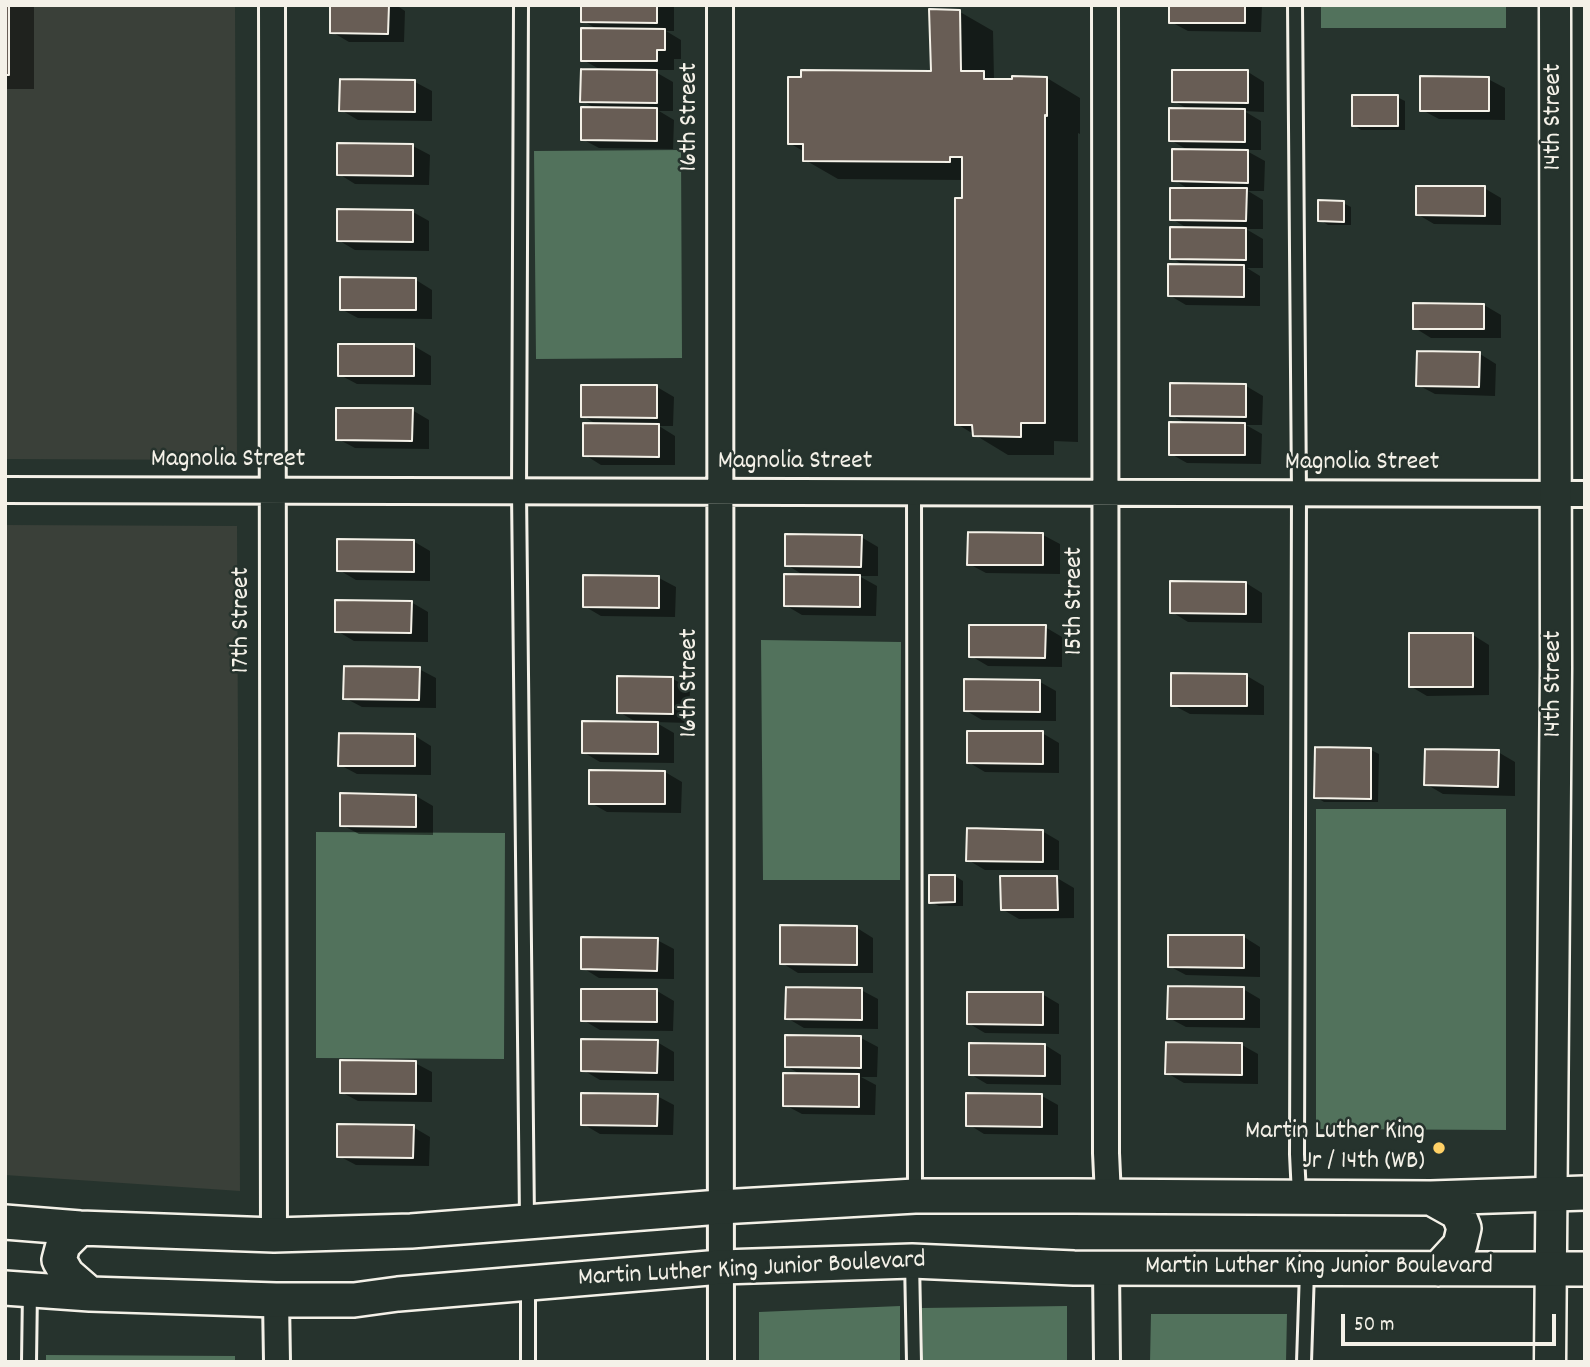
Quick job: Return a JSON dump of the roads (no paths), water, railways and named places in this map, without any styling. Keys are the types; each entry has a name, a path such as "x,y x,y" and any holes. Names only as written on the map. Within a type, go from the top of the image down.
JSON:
{"main road":[{"path":"5,1222 80,1228 274,1235 411,1231 720,1207 915,1196 1431,1198 1585,1193"},
{"path":"1431,1198 1458,1213 1464,1228 1460,1245 1438,1269"},
{"path":"80,1228 63,1245 59,1259 67,1274 90,1294"},
{"name":"Martin Luther King Junior Boulevard","path":"18,1289 90,1294 354,1300 398,1293 721,1267 912,1261 1107,1268 1585,1269"}],"street":[{"name":"17th Street","path":"272,5 274,1235"},
{"name":"16th Street","path":"720,5 720,1362"},
{"name":"15th Street","path":"1105,5 1108,1196"},
{"name":"14th Street","path":"1550,1362 1556,680 1555,5"},
{"name":"Magnolia Street","path":"5,490 1585,494"},
{"path":"1107,1268 1107,1362"},
{"path":"276,1300 277,1362"}],"lane":[{"path":"521,5 519,492 527,1222"},
{"path":"1295,5 1299,494 1297,1154 1300,1197"},
{"path":"914,493 915,1196"},
{"path":"912,1261 914,1362"},
{"path":"1304,1362 1307,1268"},
{"path":"528,1283 528,1362"},
{"path":"18,1289 29,1362"}],"place":[{"name":"Martin Luther King Jr / 14th (WB)","path":"1439,1148"}]}
